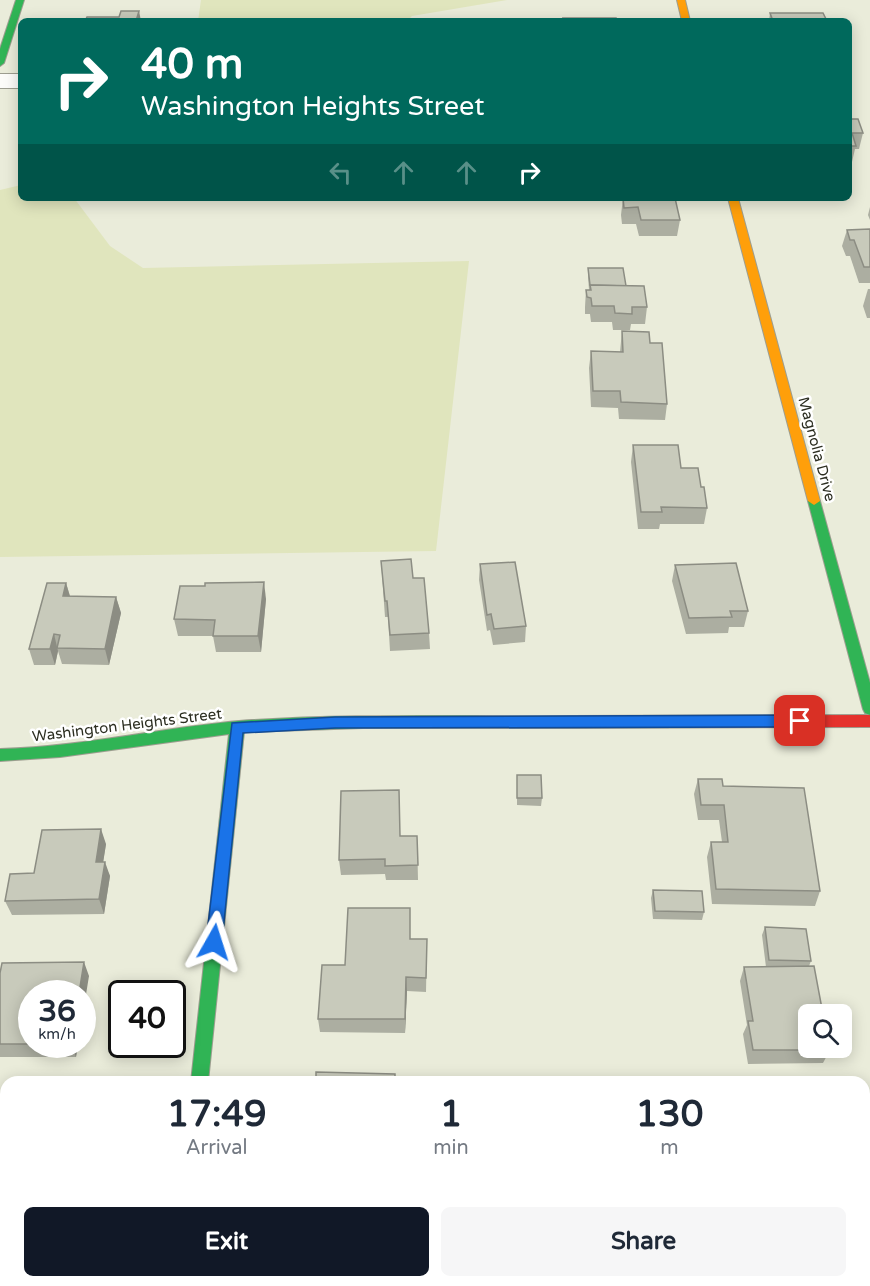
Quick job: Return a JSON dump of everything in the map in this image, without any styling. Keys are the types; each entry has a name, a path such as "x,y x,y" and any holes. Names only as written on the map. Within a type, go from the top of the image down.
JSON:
{"street":[{"path":"0,63 20,0"},
{"path":"681,0 685,18"},
{"path":"0,81 18,81"},
{"name":"Magnolia Drive","path":"734,201 870,709"},
{"name":"Washington Heights Street","path":"0,755 42,755 237,727 335,723 870,721"},
{"path":"200,1076 237,727"}],"green space":[{"path":"201,0 507,0 410,18 198,18"},
{"path":"18,186 18,201 76,201 110,246 143,268 469,261 436,551 0,557 0,190"}],"building":[{"path":"121,11 139,11 137,18 86,18 87,17 119,17"},
{"path":"770,13 823,13 826,18 772,18"},
{"path":"852,119 858,119 863,133 852,133"},
{"path":"852,133 856,146 852,146"},
{"path":"623,201 676,201 680,220 641,220 638,207 624,208"},
{"path":"870,229 870,267 864,267 854,240 850,240 847,230"},
{"path":"588,268 623,268 626,286 590,285"},
{"path":"590,285 644,286 647,307 632,307 632,314 615,313 614,306 592,306 591,298 587,297 586,290 591,290"},
{"path":"622,331 649,332 650,343 662,343 667,404 621,402 620,391 593,391 591,351 623,352"},
{"path":"633,445 678,445 681,468 698,468 707,508 661,507 662,512 641,512"},
{"path":"411,559 413,578 424,578 429,633 390,635 381,561"},
{"path":"515,562 526,626 494,629 491,614 487,615 480,564"},
{"path":"736,563 748,611 730,611 732,617 689,618 675,565"},
{"path":"264,582 258,636 213,636 215,620 174,619 180,586 205,586 205,583"},
{"path":"47,583 66,583 63,596 116,597 105,649 57,648 60,635 54,634 50,649 29,649"},
{"path":"517,775 541,775 542,798 517,798"},
{"path":"698,779 722,779 723,786 804,788 820,891 716,889 711,842 728,842 724,805 701,805"},
{"path":"399,790 400,836 417,836 418,865 385,866 385,859 339,860 341,791"},
{"path":"101,829 96,862 105,862 99,899 5,901 10,874 34,873 42,830"},
{"path":"653,890 702,891 704,912 655,911"},
{"path":"348,908 410,908 410,939 427,939 426,978 406,977 405,1019 318,1019 322,965 345,965"},
{"path":"765,927 806,929 811,961 769,960"},
{"path":"84,962 81,980 18,980 18,1044 0,1044 2,963"},
{"path":"814,966 821,1004 798,1004 798,1050 753,1050 748,1021 753,1021 744,967"},
{"path":"316,1072 395,1074 395,1076 316,1076"}],"traffic: fast":[{"path":"0,63 20,0"},
{"path":"814,501 870,709"},
{"path":"0,755 90,748 239,727 363,722 571,722"},
{"path":"200,1076 237,727"}],"traffic: slow":[{"path":"681,0 685,18"},
{"path":"734,201 814,501"}],"traffic: jam":[{"path":"571,722 870,721"}],"route":[{"path":"214,942 237,727 335,723 800,721"}]}
